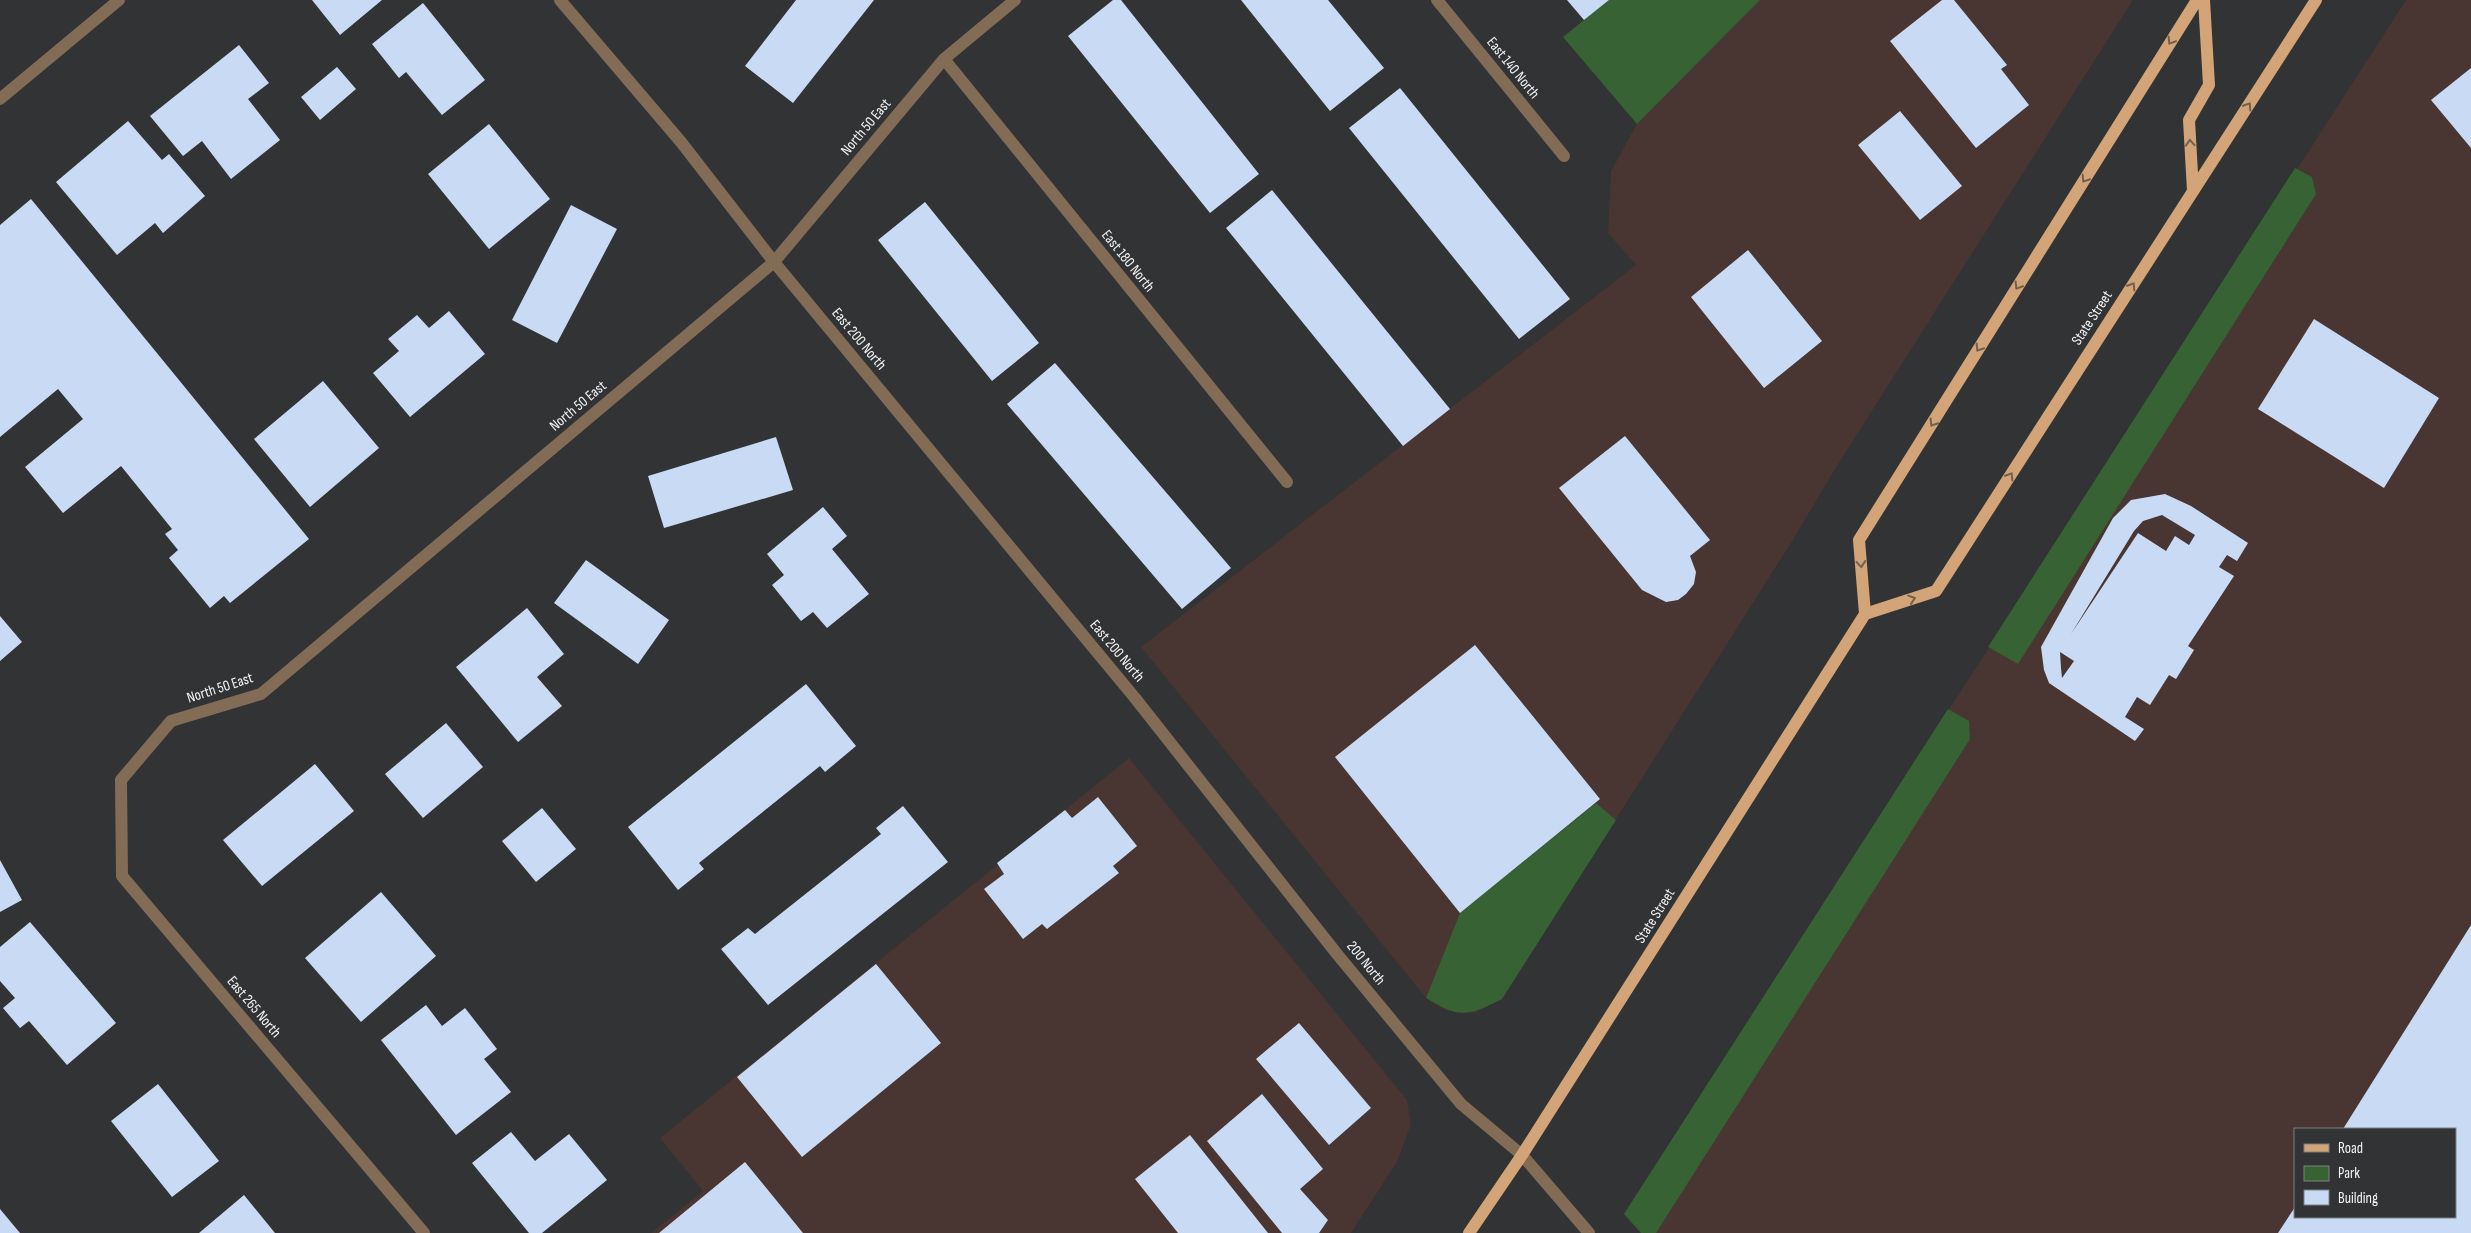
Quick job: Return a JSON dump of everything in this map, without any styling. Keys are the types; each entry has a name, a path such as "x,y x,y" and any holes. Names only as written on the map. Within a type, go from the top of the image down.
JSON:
{"main road":[{"path":"1865,614 1859,540 2197,0"},
{"path":"2193,191 2189,120 2209,85 2204,0"},
{"name":"State Street","path":"1469,1233 1522,1155 1865,614 1936,591 2316,0"}],"street":[{"path":"0,99 119,0"},
{"name":"East 200 North","path":"560,0 681,142 774,262 1134,698"},
{"name":"North 50 East","path":"121,780 171,721 261,694 774,262 944,59 1015,0"},
{"name":"East 140 North","path":"1438,0 1564,156"},
{"name":"East 180 North","path":"944,59 1287,482"},
{"name":"200 North","path":"1134,698 1337,954 1461,1104 1522,1155 1589,1233"},
{"name":"East 265 North","path":"121,780 122,876 424,1233"}],"shaded area":[{"path":"1760,0 2133,0 1502,999 1474,1013 1447,1011 1426,998 1141,647 1636,265 1608,233 1611,171 1637,124"},
{"path":"2406,0 2471,0 2471,1233 1641,1233 1624,1214"},
{"path":"1129,758 1407,1100 1411,1124 1397,1162 1351,1233 651,1233 703,1191 660,1138"}],"green space":[{"path":"1609,0 1760,0 1637,124 1563,37"},
{"path":"2295,168 2312,177 2316,194 2018,664 1988,647"},
{"path":"1948,709 1969,721 1970,739 1656,1233 1641,1233 1624,1214"},
{"path":"1596,803 1616,820 1502,999 1481,1009 1464,1013 1447,1009 1426,998 1460,913"}],"building":[{"path":"312,0 382,0 340,35"},
{"path":"796,0 874,0 793,103 745,66"},
{"path":"1113,0 1121,0 1259,174 1210,213 1068,36"},
{"path":"1241,0 1328,0 1384,68 1330,111"},
{"path":"1567,0 1609,0 1584,20"},
{"path":"1942,0 1954,0 2007,65 2001,69 2029,105 1976,148 1890,41"},
{"path":"423,3 485,80 442,115 406,72 399,78 372,44"},
{"path":"239,45 269,83 248,99 280,140 231,179 202,141 183,156 150,116"},
{"path":"337,67 356,89 320,120 301,97"},
{"path":"2471,68 2471,148 2431,100"},
{"path":"1400,88 1570,299 1519,339 1349,128"},
{"path":"1900,111 1962,186 1920,220 1858,145"},
{"path":"128,121 162,160 169,154 205,196 163,233 155,223 117,255 56,182"},
{"path":"489,124 550,199 489,249 428,174"},
{"path":"1272,190 1450,409 1403,446 1226,228"},
{"path":"31,199 309,539 230,603 224,596 210,608 169,558 178,550 165,534 172,529 121,466 63,513 25,467 83,419 58,389 0,437 0,225"},
{"path":"925,202 1039,343 992,381 878,240"},
{"path":"571,205 617,229 557,343 512,320"},
{"path":"1748,250 1822,341 1764,388 1691,297"},
{"path":"449,311 485,354 410,417 373,373 399,351 388,339 417,315 429,328"},
{"path":"2314,319 2439,398 2384,488 2258,409"},
{"path":"1055,363 1231,568 1182,609 1007,404"},
{"path":"323,381 379,448 310,507 254,439"},
{"path":"1625,436 1710,540 1690,556 1696,572 1694,584 1678,600 1666,602 1642,590 1559,488"},
{"path":"776,437 793,490 664,528 648,476"},
{"path":"2165,494 2191,506 2248,543 2237,561 2227,555 2219,567 2234,576 2188,646 2194,650 2176,679 2169,675 2150,705 2137,697 2125,717 2144,729 2135,741 2049,683 2044,670 2041,647 2113,518 2131,500","holes":["2162,515 2195,535 2189,545 2175,536 2166,551 2138,533 2071,634 2134,531 2143,521","2060,652 2074,661 2062,678 2061,668"]},
{"path":"823,507 847,536 832,549 869,594 827,628 813,612 801,621 772,585 784,575 767,554"},
{"path":"586,560 669,620 638,664 554,603"},
{"path":"527,608 564,654 537,677 562,706 518,742 456,667"},
{"path":"0,616 22,642 0,661"},
{"path":"1475,645 1600,799 1460,913 1335,757"},
{"path":"806,684 856,746 825,772 820,766 699,863 704,869 678,890 628,827"},
{"path":"446,723 483,767 423,818 385,774"},
{"path":"315,764 354,811 262,886 223,840"},
{"path":"1098,797 1137,846 1113,866 1119,873 1047,929 1042,924 1023,939 984,889 1004,874 997,863 1065,810 1072,818"},
{"path":"903,806 948,862 768,1005 721,949 748,928 755,934 881,834 876,828"},
{"path":"542,808 576,849 536,882 502,841"},
{"path":"0,860 22,900 0,912"},
{"path":"381,892 436,956 361,1022 305,958"},
{"path":"30,922 116,1023 67,1065 29,1021 20,1028 3,1008 15,998 0,981 0,947"},
{"path":"2471,925 2471,1233 2278,1233 2294,1209 2294,1218 2456,1218 2456,1128 2344,1128"},
{"path":"876,964 941,1043 802,1157 737,1077"},
{"path":"426,1005 442,1026 465,1008 497,1049 484,1059 511,1092 456,1135 381,1040"},
{"path":"1299,1023 1371,1108 1329,1145 1256,1059"},
{"path":"158,1084 219,1161 172,1197 111,1121"},
{"path":"1262,1094 1323,1169 1300,1189 1328,1220 1319,1233 1282,1233 1207,1141"},
{"path":"511,1132 535,1161 569,1134 607,1180 542,1233 529,1233 472,1163"},
{"path":"1190,1135 1268,1233 1178,1233 1135,1179"},
{"path":"745,1162 803,1233 659,1233"},
{"path":"244,1195 275,1233 199,1233"},
{"path":"0,1209 20,1233 0,1233"}]}
